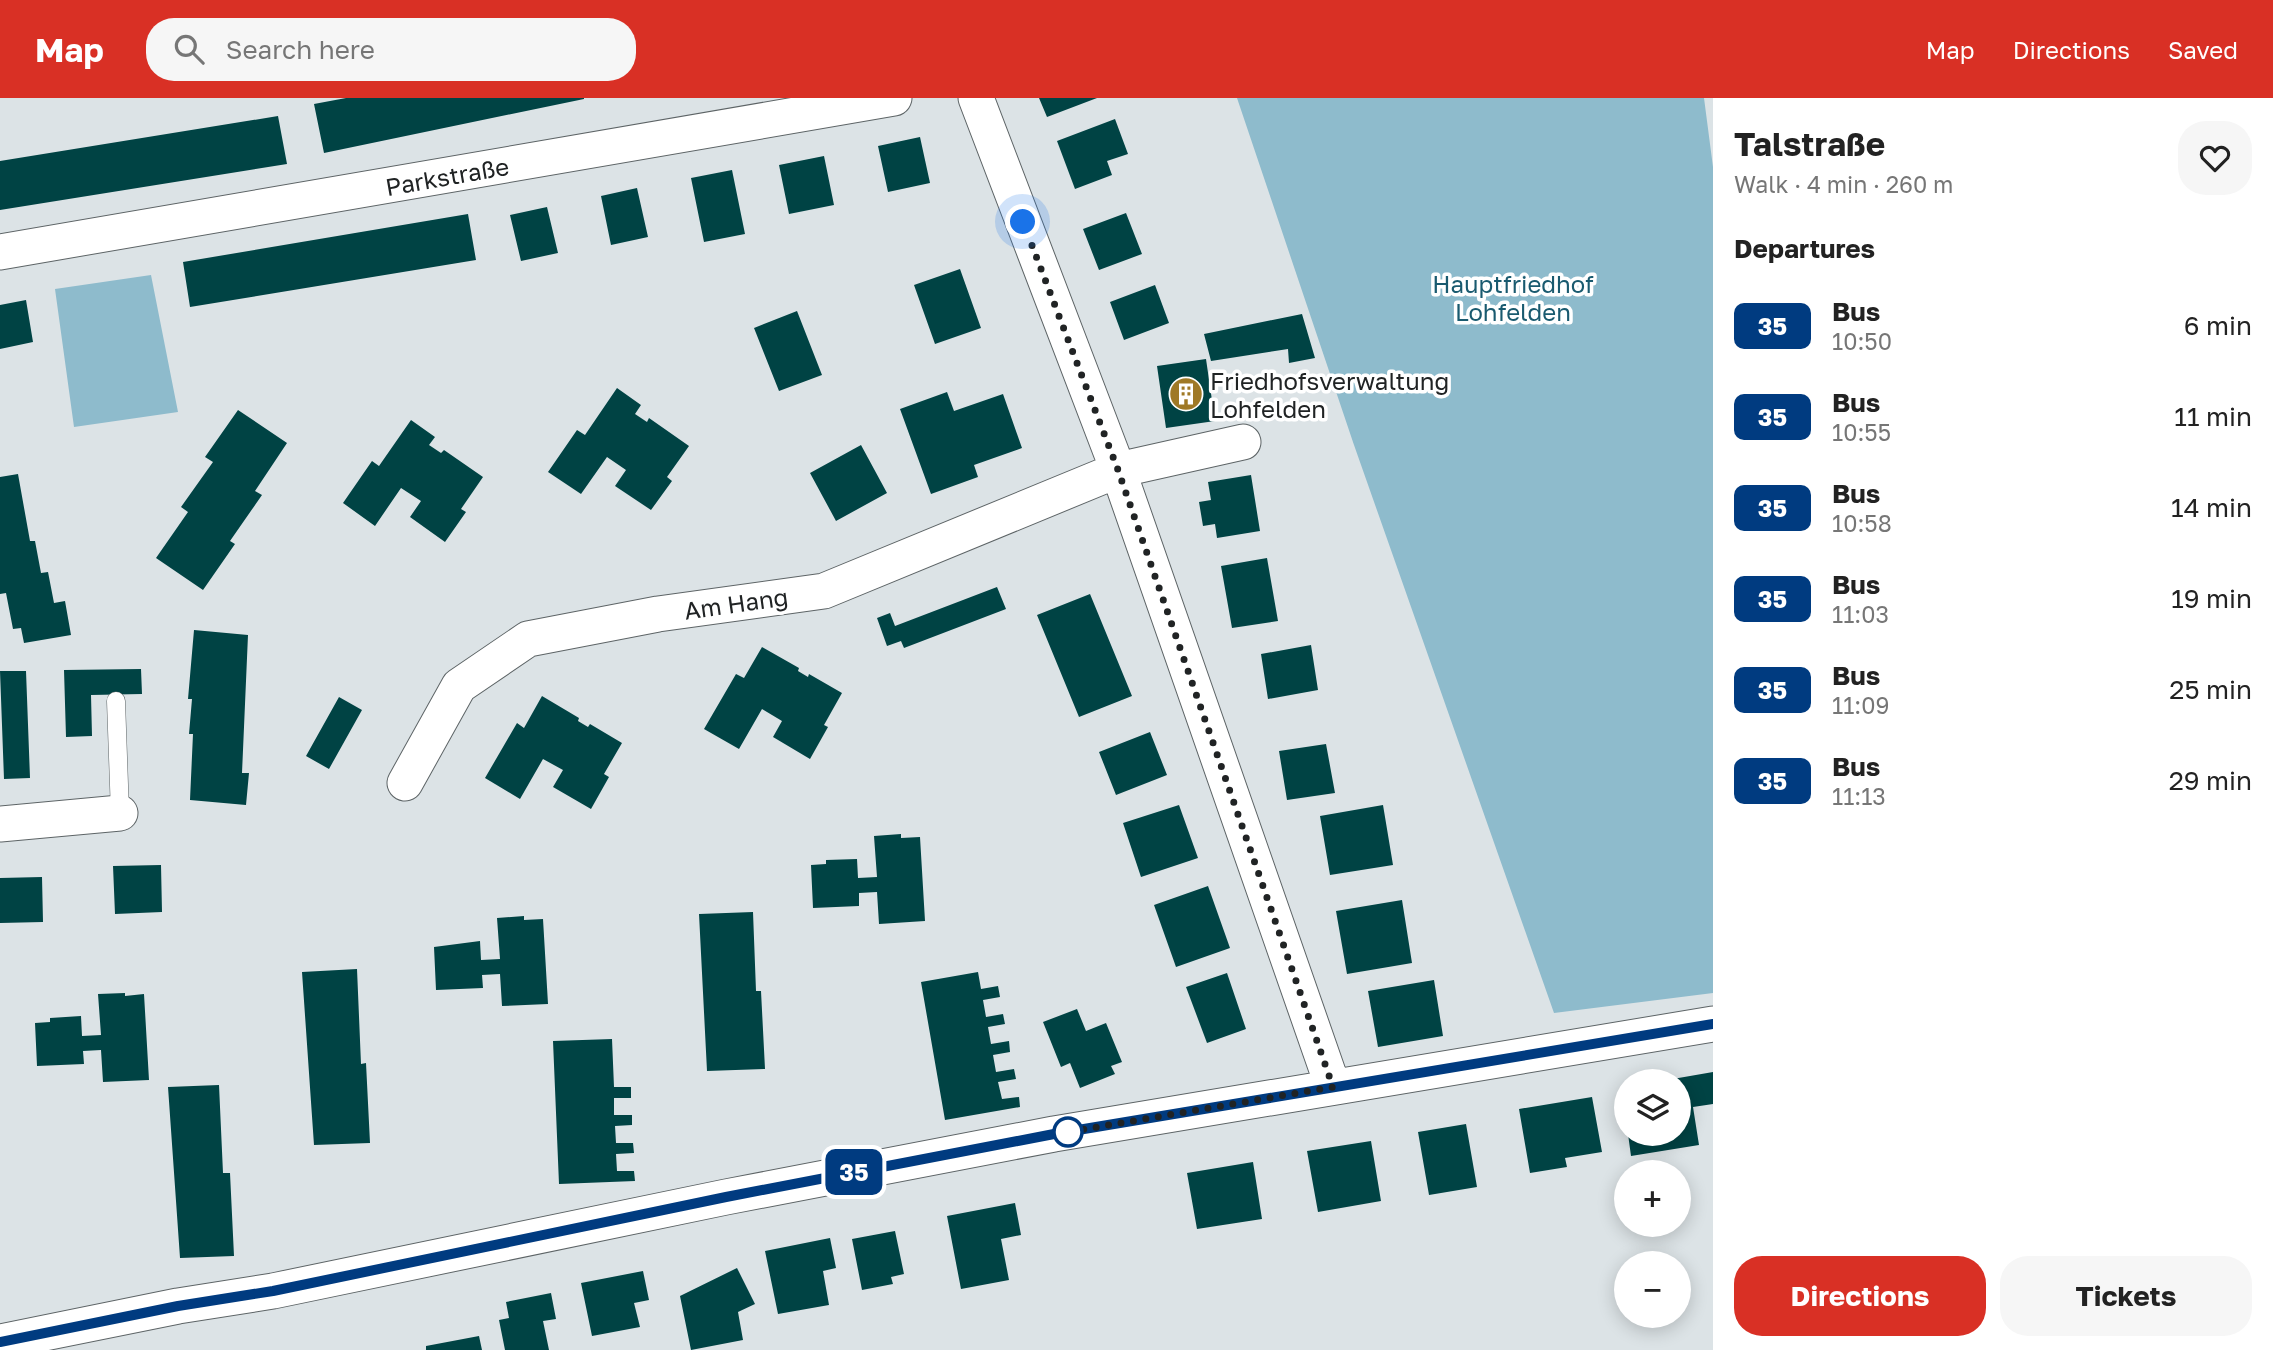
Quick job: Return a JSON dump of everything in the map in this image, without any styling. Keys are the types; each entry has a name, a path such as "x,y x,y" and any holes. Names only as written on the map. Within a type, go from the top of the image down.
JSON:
{"street":[{"name":"Parkstraße","path":"0,253 894,98"},
{"path":"976,98 1118,470 1333,1087"},
{"name":"Am Hang","path":"405,783 459,687 528,639 658,614 824,591 1118,470 1243,442"},
{"path":"0,824 120,813"},
{"path":"0,1342 178,1306 285,1289 779,1187 1054,1134 1713,1024"}],"lane":[{"path":"116,701 120,813"}],"green space":[{"name":"Hauptfriedhof Lohfelden","path":"1237,98 1704,98 1713,167 1713,993 1554,1013 1354,445"},
{"path":"151,275 178,412 74,427 55,289"}],"building":[{"path":"346,98 584,99 324,153 314,104"},
{"path":"1039,98 1097,98 1047,117"},
{"path":"278,116 287,164 0,210 0,161"},
{"path":"1115,119 1128,154 1107,161 1112,175 1075,189 1057,141"},
{"path":"920,137 930,183 888,192 878,146"},
{"path":"824,156 834,205 789,214 779,165"},
{"path":"732,170 745,234 704,242 691,178"},
{"path":"637,188 648,237 611,245 601,196"},
{"path":"547,207 558,253 521,261 510,215"},
{"path":"1126,213 1142,254 1099,270 1083,229"},
{"path":"468,214 476,260 190,307 183,262"},
{"path":"960,269 981,328 935,344 914,285"},
{"path":"1155,285 1169,323 1124,340 1110,302"},
{"path":"26,300 33,342 0,349 0,305"},
{"path":"797,311 822,375 779,391 754,328"},
{"path":"1302,314 1315,358 1289,363 1288,349 1211,361 1204,334"},
{"name":"Friedhofsverwaltung Lohfelden","path":"1206,359 1215,421 1166,428 1157,366"},
{"path":"617,388 641,405 635,414 647,422 649,418 689,446 667,477 672,481 651,510 615,486 626,470 607,457 581,494 548,472 577,430 585,435"},
{"path":"947,392 954,411 1003,394 1022,448 974,465 978,477 931,494 900,409"},
{"path":"238,410 287,443 255,491 262,495 230,541 235,544 203,590 156,558 188,512 181,507 213,462 205,457"},
{"path":"411,420 435,437 429,445 441,453 444,450 483,477 461,509 466,512 445,542 410,517 421,501 401,488 375,526 343,503 372,461 379,466"},
{"path":"861,445 887,493 836,521 810,473"},
{"path":"18,474 30,541 35,541 41,573 48,572 54,603 65,601 71,635 24,643 21,628 13,629 6,593 0,594 0,477"},
{"path":"1251,475 1260,531 1217,538 1215,524 1203,526 1199,502 1211,500 1208,482"},
{"path":"1267,558 1278,621 1232,628 1221,566"},
{"path":"997,587 1006,609 904,648 901,641 887,646 877,618 890,613 895,626"},
{"path":"1090,594 1132,696 1079,717 1037,615"},
{"path":"194,630 248,635 242,773 249,773 246,805 190,800 193,734 189,734 192,699 188,699"},
{"path":"1311,645 1318,690 1268,699 1261,654"},
{"path":"762,647 799,668 798,671 808,677 809,674 842,693 824,725 828,727 810,759 773,737 782,721 762,709 739,749 704,729 736,674 744,678"},
{"path":"141,669 142,694 91,695 92,736 66,737 64,670"},
{"path":"0,671 26,671 30,778 4,779"},
{"path":"542,696 579,718 578,721 588,727 590,724 622,743 604,774 609,777 591,809 553,787 563,770 543,759 520,799 485,778 517,723 524,728"},
{"path":"339,697 362,710 329,769 306,756"},
{"path":"1150,732 1167,775 1116,795 1099,752"},
{"path":"1326,744 1335,793 1287,800 1279,751"},
{"path":"1179,805 1198,858 1141,877 1123,823"},
{"path":"1383,805 1393,865 1330,875 1320,816"},
{"path":"901,834 901,838 920,837 925,921 879,924 877,892 859,893 859,906 813,908 811,865 826,864 826,860 857,859 858,878 877,877 874,836"},
{"path":"161,865 162,912 115,914 113,866"},
{"path":"42,877 43,922 0,923 0,878"},
{"path":"1208,886 1230,948 1176,967 1154,905"},
{"path":"1402,900 1412,963 1347,974 1336,911"},
{"path":"753,912 756,991 761,991 765,1069 707,1071 699,914"},
{"path":"524,916 524,920 543,919 548,1004 502,1006 500,974 482,975 483,988 436,990 434,947 480,941 481,960 500,959 497,918"},
{"path":"357,969 361,1064 366,1063 370,1143 314,1145 302,972"},
{"path":"978,972 981,989 998,986 1000,997 983,1000 986,1017 1003,1014 1005,1024 988,1027 991,1044 1009,1041 1010,1052 993,1055 996,1072 1014,1069 1016,1079 998,1082 1002,1099 1019,1097 1020,1107 945,1120 921,982"},
{"path":"1227,973 1246,1029 1207,1043 1186,987"},
{"path":"1434,980 1443,1036 1378,1047 1368,991"},
{"path":"125,993 125,996 144,994 149,1080 103,1082 101,1050 83,1051 84,1064 37,1066 35,1023 50,1022 50,1018 81,1016 82,1036 101,1035 98,994"},
{"path":"1077,1009 1086,1031 1106,1023 1122,1062 1111,1066 1115,1074 1080,1088 1070,1063 1061,1067 1043,1022"},
{"path":"612,1039 614,1087 631,1087 631,1098 614,1098 614,1115 632,1115 632,1125 615,1126 616,1143 633,1143 634,1153 616,1154 617,1171 634,1171 635,1181 559,1184 553,1041"},
{"path":"1713,1072 1713,1104 1693,1107 1699,1145 1631,1156 1630,1146 1691,1146 1691,1076"},
{"path":"219,1085 223,1173 230,1173 234,1256 180,1258 168,1087"},
{"path":"1592,1097 1602,1152 1565,1158 1567,1167 1530,1173 1519,1109"},
{"path":"1466,1124 1477,1187 1429,1195 1418,1132"},
{"path":"1371,1141 1381,1201 1318,1212 1307,1151"},
{"path":"1253,1162 1262,1219 1197,1229 1187,1173"},
{"path":"1015,1203 1021,1235 1001,1239 1009,1280 961,1289 947,1216"},
{"path":"895,1231 904,1274 891,1277 893,1284 862,1290 852,1239"},
{"path":"830,1238 836,1268 823,1271 829,1305 778,1314 765,1251"},
{"path":"737,1268 755,1304 738,1312 743,1340 691,1350 680,1296"},
{"path":"643,1271 649,1300 634,1303 640,1327 592,1336 581,1283"},
{"path":"551,1293 556,1319 543,1321 549,1350 505,1350 499,1320 509,1318 506,1302"},
{"path":"479,1336 482,1350 426,1350 426,1346"}],"bus line":[{"name":"35","path":"0,1342 178,1306 273,1291 726,1197 1054,1134 1713,1024"}],"place":[{"name":"Friedhofsverwaltung Lohfelden","path":"1186,394"}],"route":[{"path":"1023,222 1118,470 1333,1087 1068,1132"}]}
